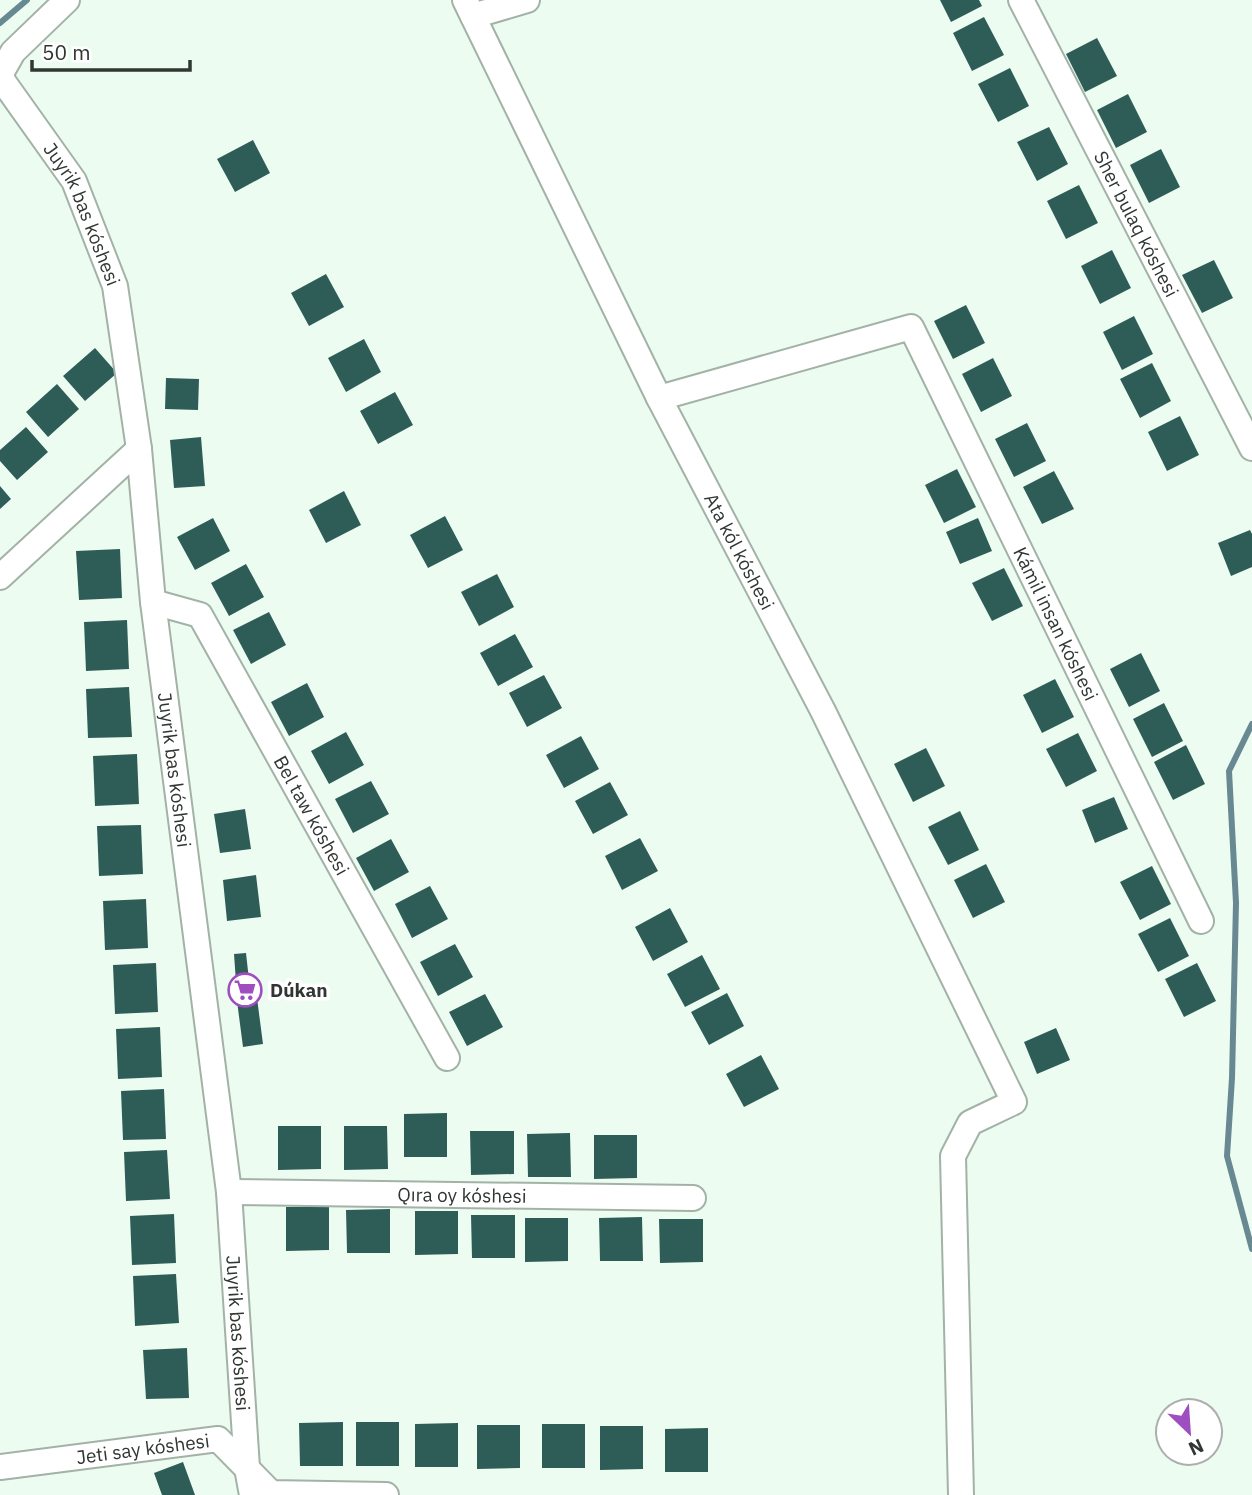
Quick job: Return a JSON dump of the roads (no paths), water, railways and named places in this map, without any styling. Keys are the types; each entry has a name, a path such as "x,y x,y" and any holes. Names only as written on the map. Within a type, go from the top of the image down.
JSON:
{"street":[{"path":"0,76 13,52 67,0"},
{"path":"469,8 527,0"},
{"name":"Sher bulaq kóshesi","path":"1021,0 1252,448"},
{"name":"Ata kól kóshesi","path":"469,8 659,398 823,711 1014,1102 970,1123 953,1156 961,1495"},
{"name":"Juyrik bas kóshesi","path":"0,76 74,181 115,286 139,449 153,602 229,1192 247,1468 252,1495"},
{"name":"Kámil insan kóshesi","path":"659,398 911,327 1201,920"},
{"path":"0,577 139,449"},
{"name":"Bel taw kóshesi","path":"153,602 200,615 447,1058"},
{"name":"Qıra oy kóshesi","path":"229,1192 693,1199"},
{"name":"Jeti say kóshesi","path":"0,1467 218,1439 271,1493 386,1495"}],"waterway":[{"path":"0,23 27,0"},
{"path":"1252,724 1229,771 1236,903 1232,1078 1227,1156 1252,1249"}],"place":[{"name":"Dúkan","path":"245,990"}]}
